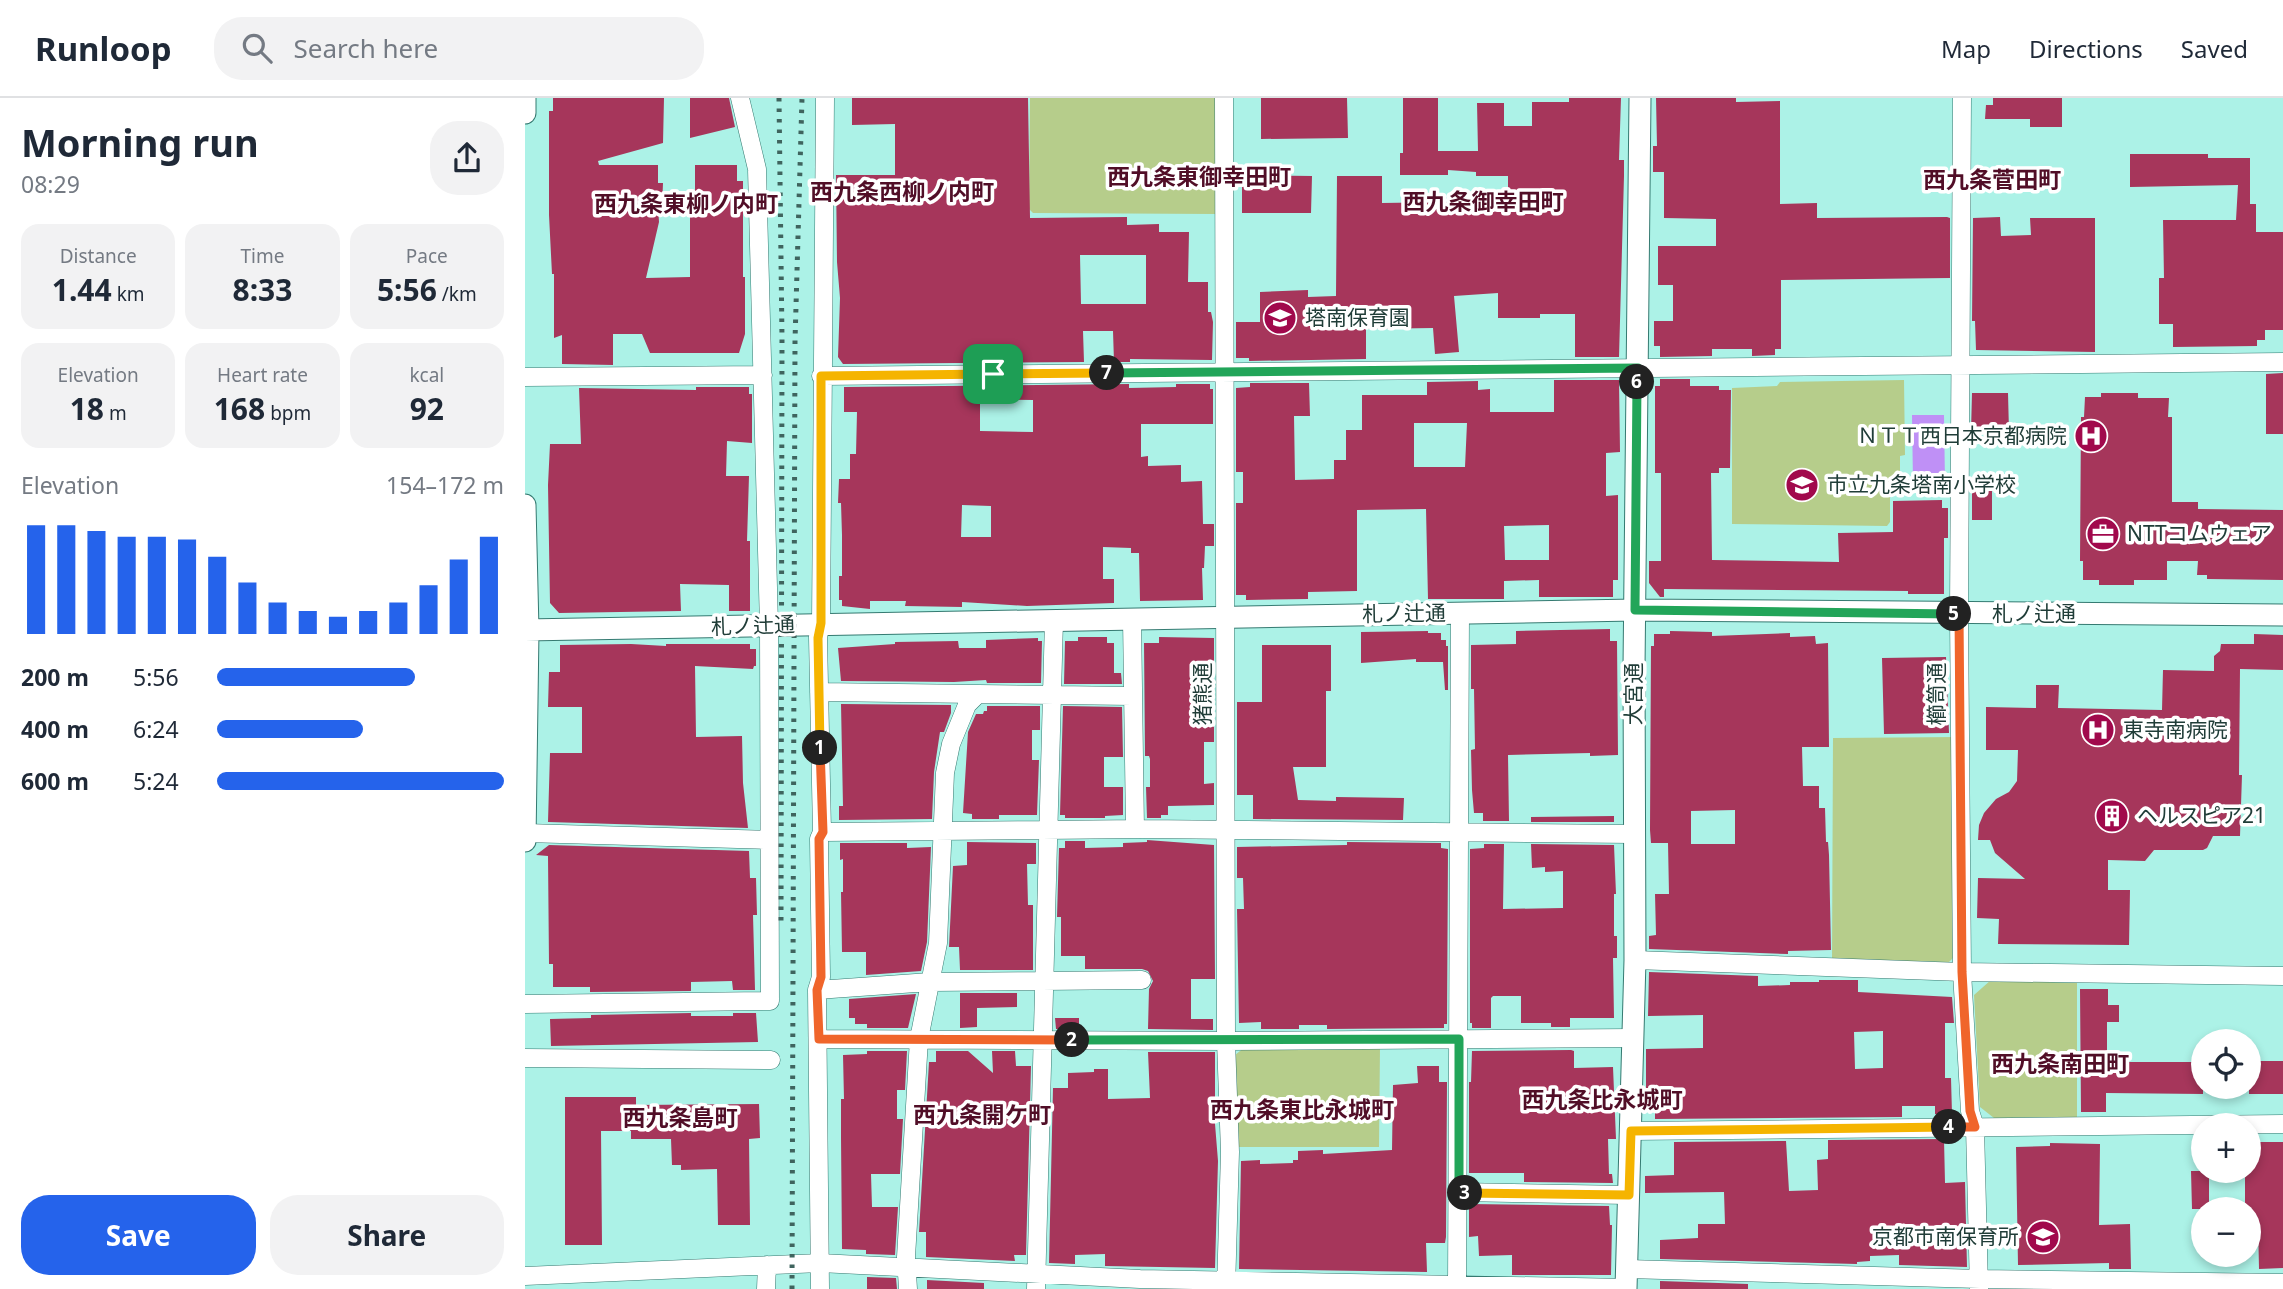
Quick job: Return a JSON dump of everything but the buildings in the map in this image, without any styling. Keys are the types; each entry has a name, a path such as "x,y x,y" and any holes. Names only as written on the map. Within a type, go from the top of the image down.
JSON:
{"street":[{"path":"525,98 525,113"},
{"path":"525,1004 770,1001 769,626 757,169 740,98"},
{"path":"820,1289 817,990 821,977 819,839 823,832 818,638 821,623 825,98"},
{"name":"猪熊通","path":"1224,98 1226,1041 1230,1152 1226,1285"},
{"name":"大宮通","path":"1626,1282 1635,960 1633,834 1640,98"},
{"name":"櫛笥通","path":"1962,98 1959,365 1962,972 1970,1111 1975,1127 1980,1284"},
{"path":"821,376 2283,362"},
{"path":"525,377 763,375"},
{"path":"525,505 525,841"},
{"name":"札ノ辻通","path":"526,629 1635,610 2283,615"},
{"path":"1457,1286 1460,612"},
{"path":"1132,618 1135,829"},
{"path":"1036,1281 1054,620"},
{"path":"819,692 1132,696"},
{"path":"908,1289 906,1257 919,1039 939,943 945,773 951,744 967,705 978,694"},
{"path":"823,832 1135,829 1633,834"},
{"path":"525,833 769,840"},
{"path":"1635,960 1962,972 2283,976"},
{"path":"817,990 930,982 1142,979"},
{"path":"819,1039 1226,1041 1633,1038"},
{"path":"525,1058 771,1060"},
{"path":"1631,1131 2283,1124"},
{"path":"1459,1192 1629,1195"},
{"path":"525,1276 820,1263 908,1267 1036,1281 1140,1279 1226,1285 1457,1286 1626,1282 2283,1283"},
{"path":"766,1289 767,1265"}],"green space":[{"path":"1030,98 1217,98 1218,211 1215,214 1033,213 1029,209"},
{"path":"1904,380 1905,455 1900,456 1900,492 1890,497 1890,522 1887,526 1732,524 1732,388 1777,386 1780,382"},
{"path":"1957,737 1954,957 1949,962 1832,960 1833,738"},
{"path":"1991,980 2077,983 2077,1117 1994,1118 1980,1107 1974,995"},
{"path":"1245,1047 1380,1047 1379,1147 1235,1147 1235,1055"}],"shaded area":[{"path":"1912,415 1944,415 1945,484 1913,484"}],"railway":[{"path":"779,98 782,339 781,922"},
{"path":"792,1289 795,341 802,98"}],"place":[{"name":"塔南保育園","path":"1280,318"},
{"name":"ＮＴＴ西日本京都病院","path":"2091,436"},
{"name":"市立九条塔南小学校","path":"1802,485"},
{"name":"NTTコムウェア","path":"2103,534"},
{"name":"東寺南病院","path":"2098,730"},
{"name":"ヘルスピア21","path":"2112,816"},
{"name":"京都市南保育所","path":"2043,1237"}],"district":[{"name":"西九条東御幸田町","path":"1199,177"},
{"name":"西九条菅田町","path":"1992,180"},
{"name":"西九条西柳ノ内町","path":"902,192"},
{"name":"西九条御幸田町","path":"1483,202"},
{"name":"西九条東柳ノ内町","path":"686,204"},
{"name":"西九条南田町","path":"2060,1064"},
{"name":"西九条比永城町","path":"1602,1100"},
{"name":"西九条東比永城町","path":"1302,1110"},
{"name":"西九条開ケ町","path":"982,1115"},
{"name":"西九条島町","path":"680,1118"}],"route":[{"path":"1638,368 1635,610 1959,614 1962,972 1970,1111 1975,1127 1631,1131 1629,1195 1459,1192 1459,1039 819,1039 819,839 823,832 818,638 821,623 821,376 993,374 1638,368"}]}
